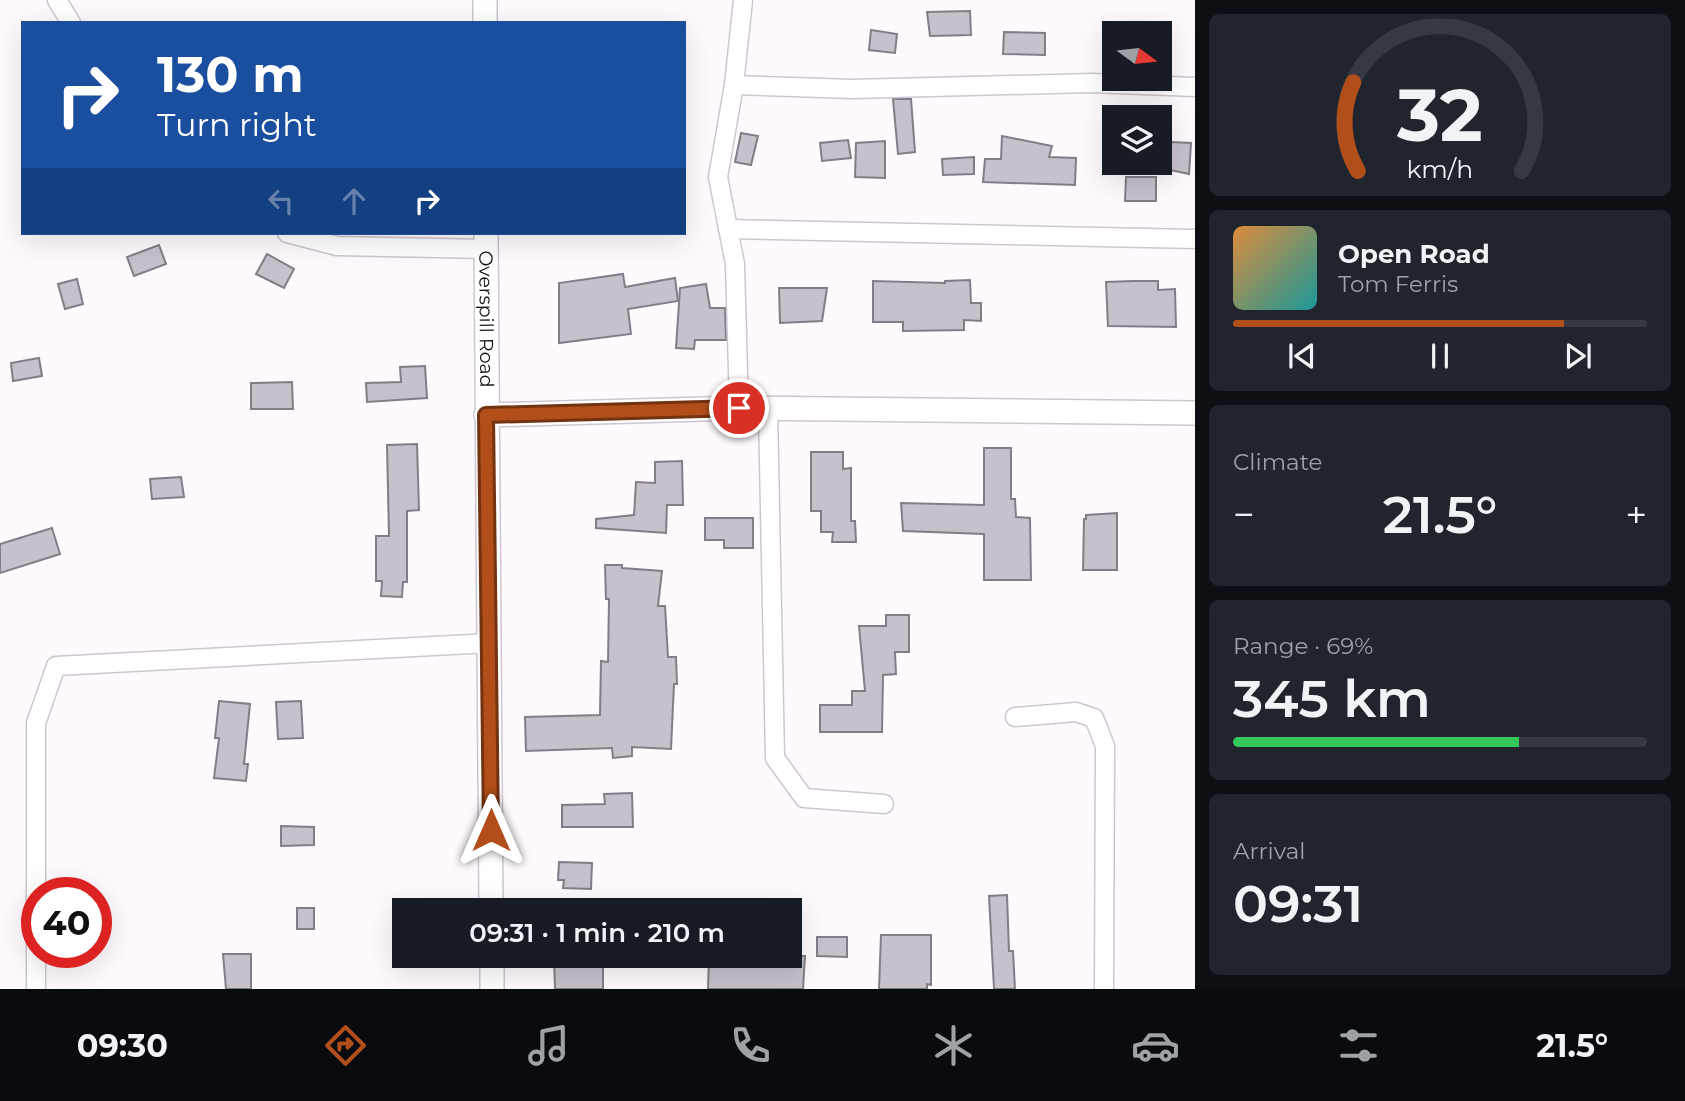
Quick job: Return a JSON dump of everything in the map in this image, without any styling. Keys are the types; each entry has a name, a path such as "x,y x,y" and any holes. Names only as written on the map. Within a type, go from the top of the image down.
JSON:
{"street":[{"path":"57,0 70,21"},
{"path":"485,0 485,21"},
{"path":"739,408 735,264 718,177 734,85 743,0"},
{"path":"734,85 852,89 1092,83 1195,87"},
{"path":"728,229 1195,239"},
{"path":"295,235 337,246 487,241"},
{"name":"Overspill Road","path":"487,241 491,898"},
{"path":"486,415 739,408 1195,413"},
{"path":"768,409 775,758 804,798 884,804"},
{"path":"36,989 36,723 56,666 490,643"},
{"path":"1015,717 1076,712 1094,718 1105,747 1104,989"},
{"path":"492,968 492,989"}],"building":[{"path":"970,11 971,35 930,36 927,12"},
{"path":"871,30 897,34 895,53 869,50"},
{"path":"1004,32 1045,33 1045,55 1003,54"},
{"path":"893,99 911,99 915,152 898,154"},
{"path":"741,133 758,136 751,165 735,162"},
{"path":"1002,136 1052,146 1049,157 1076,158 1075,185 983,182 985,159 1001,159"},
{"path":"848,140 851,158 822,161 820,143"},
{"path":"885,141 885,178 855,177 856,143"},
{"path":"1172,142 1191,143 1189,174 1172,170"},
{"path":"974,157 974,174 943,175 942,159"},
{"path":"1126,177 1156,177 1156,201 1125,201"},
{"path":"159,245 166,264 134,276 127,257"},
{"path":"267,254 294,269 284,288 256,274"},
{"path":"623,274 625,287 675,278 678,301 628,309 631,334 559,343 559,283"},
{"path":"77,279 83,304 65,309 58,284"},
{"path":"970,280 971,303 981,303 981,321 964,320 964,330 903,331 903,322 873,322 873,281 945,283"},
{"path":"1158,281 1158,290 1175,289 1176,327 1108,326 1106,282"},
{"path":"706,284 710,308 725,308 726,340 695,340 694,349 676,348 680,288"},
{"path":"779,288 827,288 822,321 780,323"},
{"path":"39,358 42,376 13,381 11,363"},
{"path":"425,366 427,398 367,402 366,383 401,382 400,367"},
{"path":"292,382 293,409 251,409 251,383"},
{"path":"417,444 419,510 407,511 407,582 403,582 402,597 381,596 382,581 376,581 376,536 389,536 387,445"},
{"path":"984,448 1011,448 1011,499 1015,499 1016,517 1030,518 1031,580 984,580 984,534 903,531 901,503 984,505"},
{"path":"811,452 843,452 843,469 851,468 851,521 855,521 856,542 832,542 833,532 821,532 821,511 811,511"},
{"path":"682,461 683,505 667,505 666,533 596,528 596,519 634,515 636,482 655,483 655,462"},
{"path":"181,477 184,497 152,499 150,479"},
{"path":"1117,513 1117,570 1083,570 1086,515"},
{"path":"705,518 753,518 753,548 724,548 724,540 705,540"},
{"path":"52,528 60,554 0,573 0,544"},
{"path":"605,565 662,571 658,606 665,606 668,657 676,657 677,684 674,684 671,749 632,747 632,756 613,758 612,748 526,751 525,717 600,715 601,661 608,662 609,599 606,599"},
{"path":"886,615 909,615 909,652 895,652 896,674 883,675 882,732 820,732 820,705 852,705 852,691 865,691 859,626 886,626"},
{"path":"219,701 250,704 244,764 248,764 246,781 214,778 219,738 215,738"},
{"path":"301,701 303,738 278,739 276,702"},
{"path":"632,793 633,827 562,827 562,805 605,804 604,794"},
{"path":"281,826 314,827 314,845 281,846"},
{"path":"559,862 592,863 591,889 563,888 564,880 558,880"},
{"path":"1007,895 1009,951 1013,951 1015,989 994,989 989,896"},
{"path":"297,908 314,908 314,929 297,929"},
{"path":"881,935 931,935 931,985 927,984 927,989 879,989"},
{"path":"817,937 847,937 847,957 817,956"},
{"path":"223,954 251,954 251,989 226,989"},
{"path":"802,956 805,956 803,989 708,989 709,968 802,968"},
{"path":"554,968 603,968 603,989 555,989"}],"route":[{"path":"491,830 486,415 739,408"}]}
